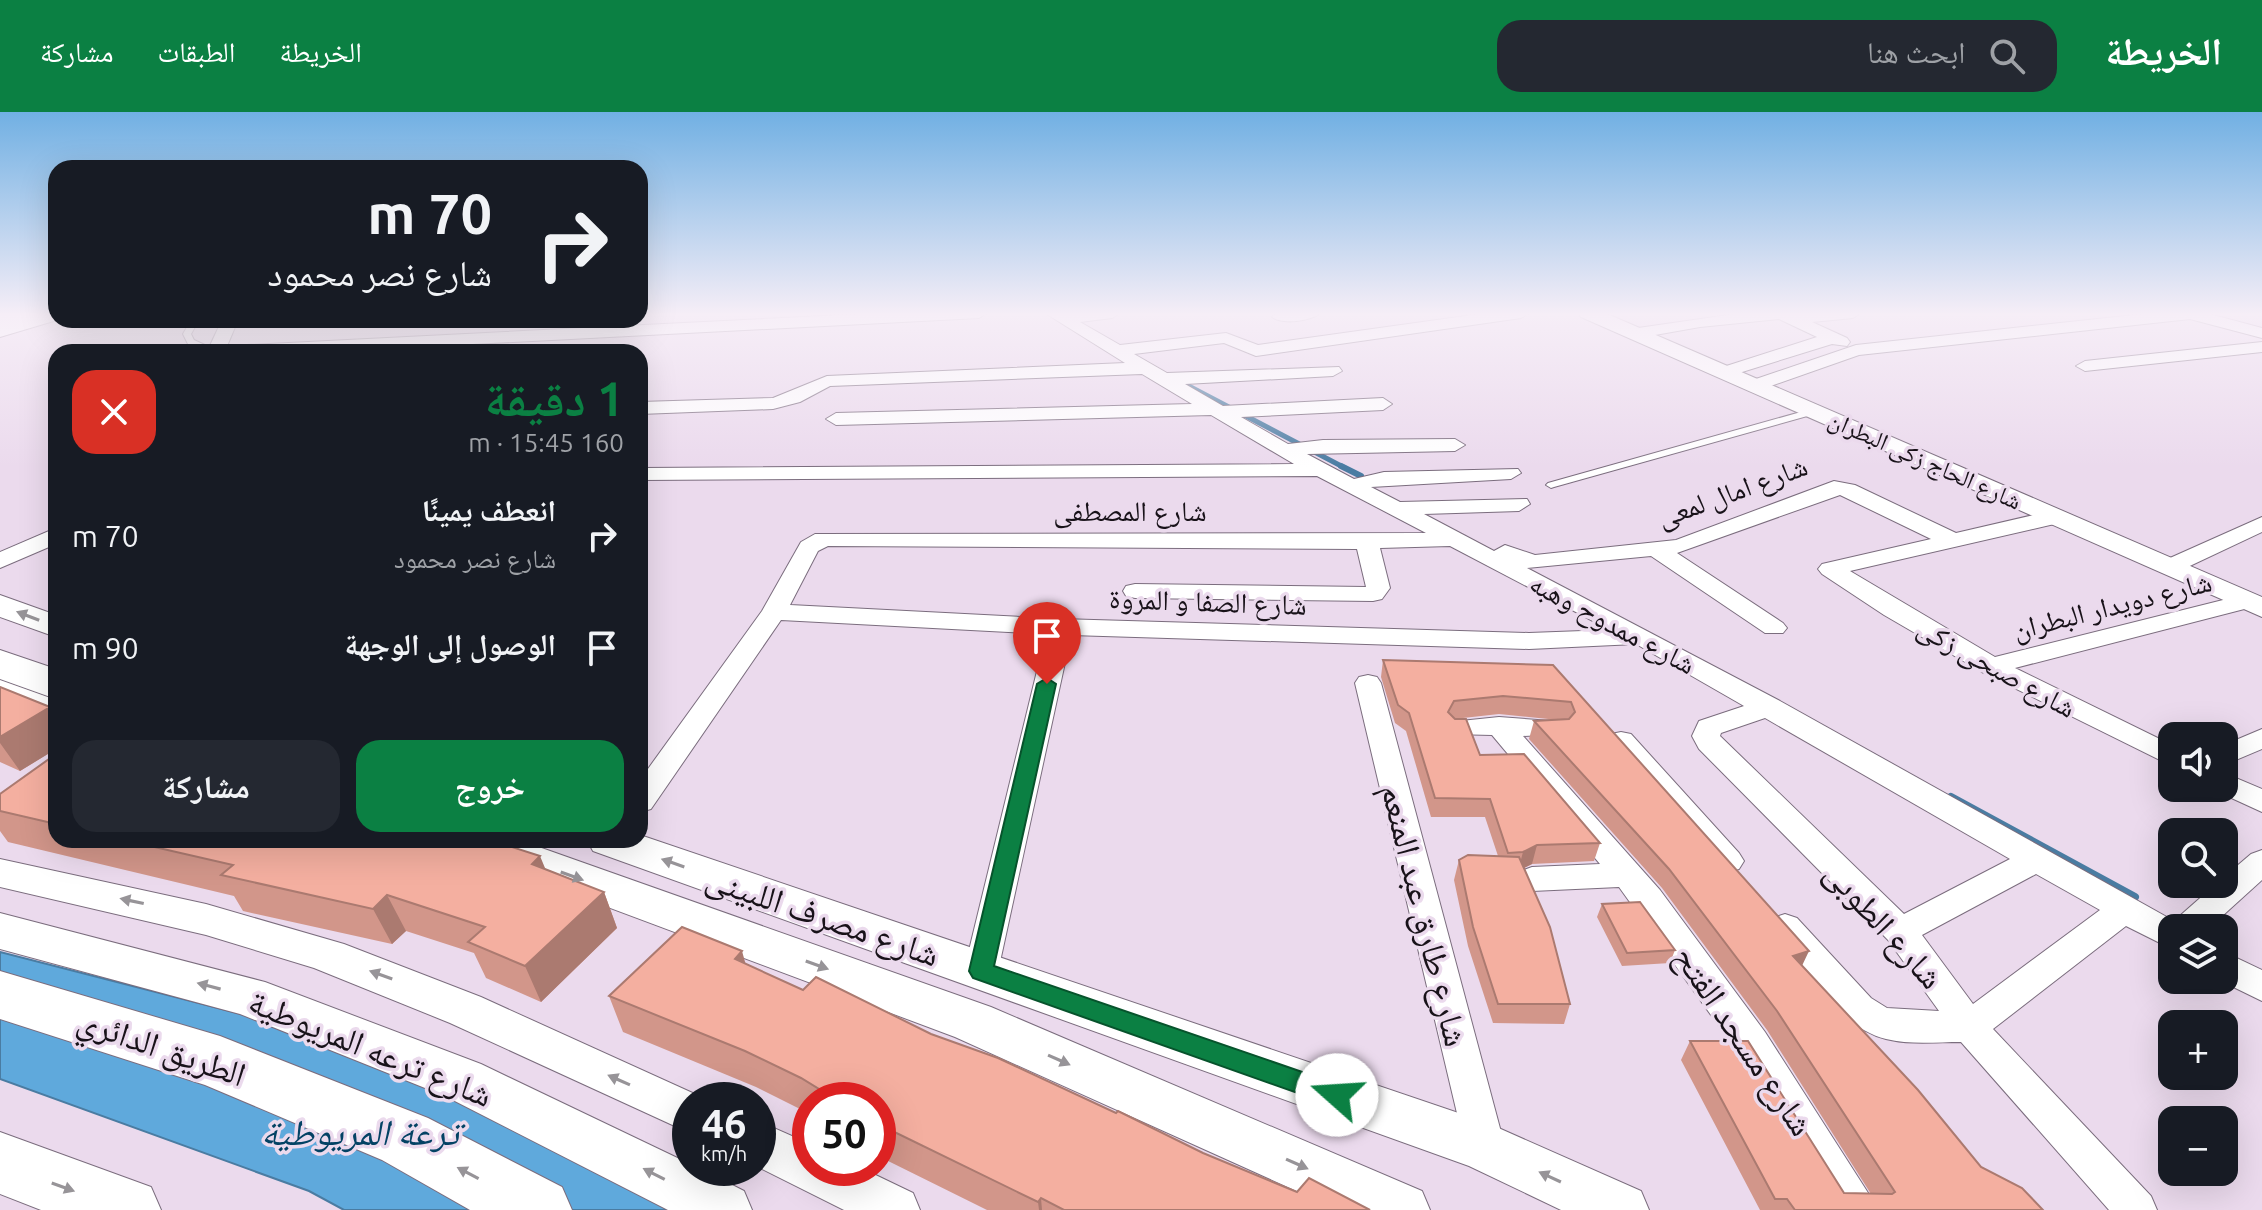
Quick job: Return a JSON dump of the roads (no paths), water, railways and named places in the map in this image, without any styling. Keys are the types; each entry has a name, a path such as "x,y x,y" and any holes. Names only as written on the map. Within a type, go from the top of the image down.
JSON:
{"highway":[{"path":"0,637 48,653"},
{"path":"0,663 48,682"},
{"name":"الطريق الدائري","path":"0,995 220,1063 405,1139 537,1210"},
{"path":"0,1163 126,1210"}],"main road":[{"path":"0,605 48,624"},
{"path":"0,692 48,711"},
{"name":"شارع مصرف اللبينى","path":"495,848 973,1022 1402,1210"},
{"name":"شارع مصرف اللبينى","path":"633,848 1485,1147 1621,1210"},
{"name":"شارع ترعه المريوطية","path":"0,931 248,996 463,1080 583,1137 724,1210"}],"street":[{"name":"شارع ممدوح وهبه","path":"1143,364 1292,450 1322,458 1350,486 1641,636 2158,928"},
{"name":"شارع الحاج زكى البطران","path":"1708,364 2254,605"},
{"path":"1726,372 1750,364"},
{"path":"1756,385 1815,364"},
{"path":"2085,366 2101,364"},
{"path":"648,408 773,403 802,395 814,385 827,381 1333,371"},
{"path":"836,419 1254,411 1383,404"},
{"path":"648,474 1322,458 1455,445"},
{"path":"1350,486 1384,478 1511,473"},
{"name":"شارع امال لمعى","path":"1430,508 1511,556 1527,562 1680,546 1830,488 1847,490 1954,541"},
{"path":"1396,509 1519,504"},
{"path":"1954,541 2055,517"},
{"path":"2169,567 2262,524"},
{"name":"شارع المصطفى","path":"774,612 809,547 813,542 833,538 1367,542 1453,539"},
{"path":"0,561 48,539"},
{"name":"شارع صبحى زكى","path":"1954,541 1832,567 1832,572 1991,666 2158,750"},
{"path":"1135,591 1373,594 1378,588 1367,542"},
{"path":"1657,550 1774,628"},
{"name":"شارع دويدار البطران","path":"1991,666 2254,605"},
{"path":"648,791 774,612"},
{"name":"شارع الصفا و المروة","path":"774,612 1060,627 1529,641 1641,636"},
{"path":"981,971 1060,627"},
{"path":"1529,641 1551,665"},
{"name":"شارع طارق عبد المنعم","path":"1368,683 1485,1147"},
{"name":"شارع الطوبى","path":"1770,707 1709,727 1706,736 1709,742 1900,931 1922,957 1969,1027 2136,1210"},
{"path":"1605,724 1743,878"},
{"name":"شارع مسجد الفتح","path":"1499,726 1627,875 1752,1043 1858,1210"},
{"path":"1461,728 1554,728"},
{"path":"2238,749 2262,738"},
{"path":"2238,790 2262,802"},
{"path":"1900,931 2037,859"},
{"path":"2203,914 2262,862"},
{"path":"0,873 175,911 327,955 463,1010 672,1104"},
{"path":"1532,879 1627,875"},
{"path":"1764,903 1826,975 1858,1008 1874,1019 1897,1025 1969,1027 2125,909"},
{"path":"2238,974 2262,987"},
{"path":"846,1186 895,1210"}],"lane":[{"path":"1551,485 1815,411"}],"water":[{"name":"ترعة المريوطية","path":"0,952 284,1025 493,1096 690,1210 344,1210 309,1191 0,1079"}],"waterway":[{"path":"1183,383 1345,468"},
{"path":"1341,466 1345,468"},
{"path":"1345,468 1361,476"},
{"path":"1951,797 2135,897"}]}
